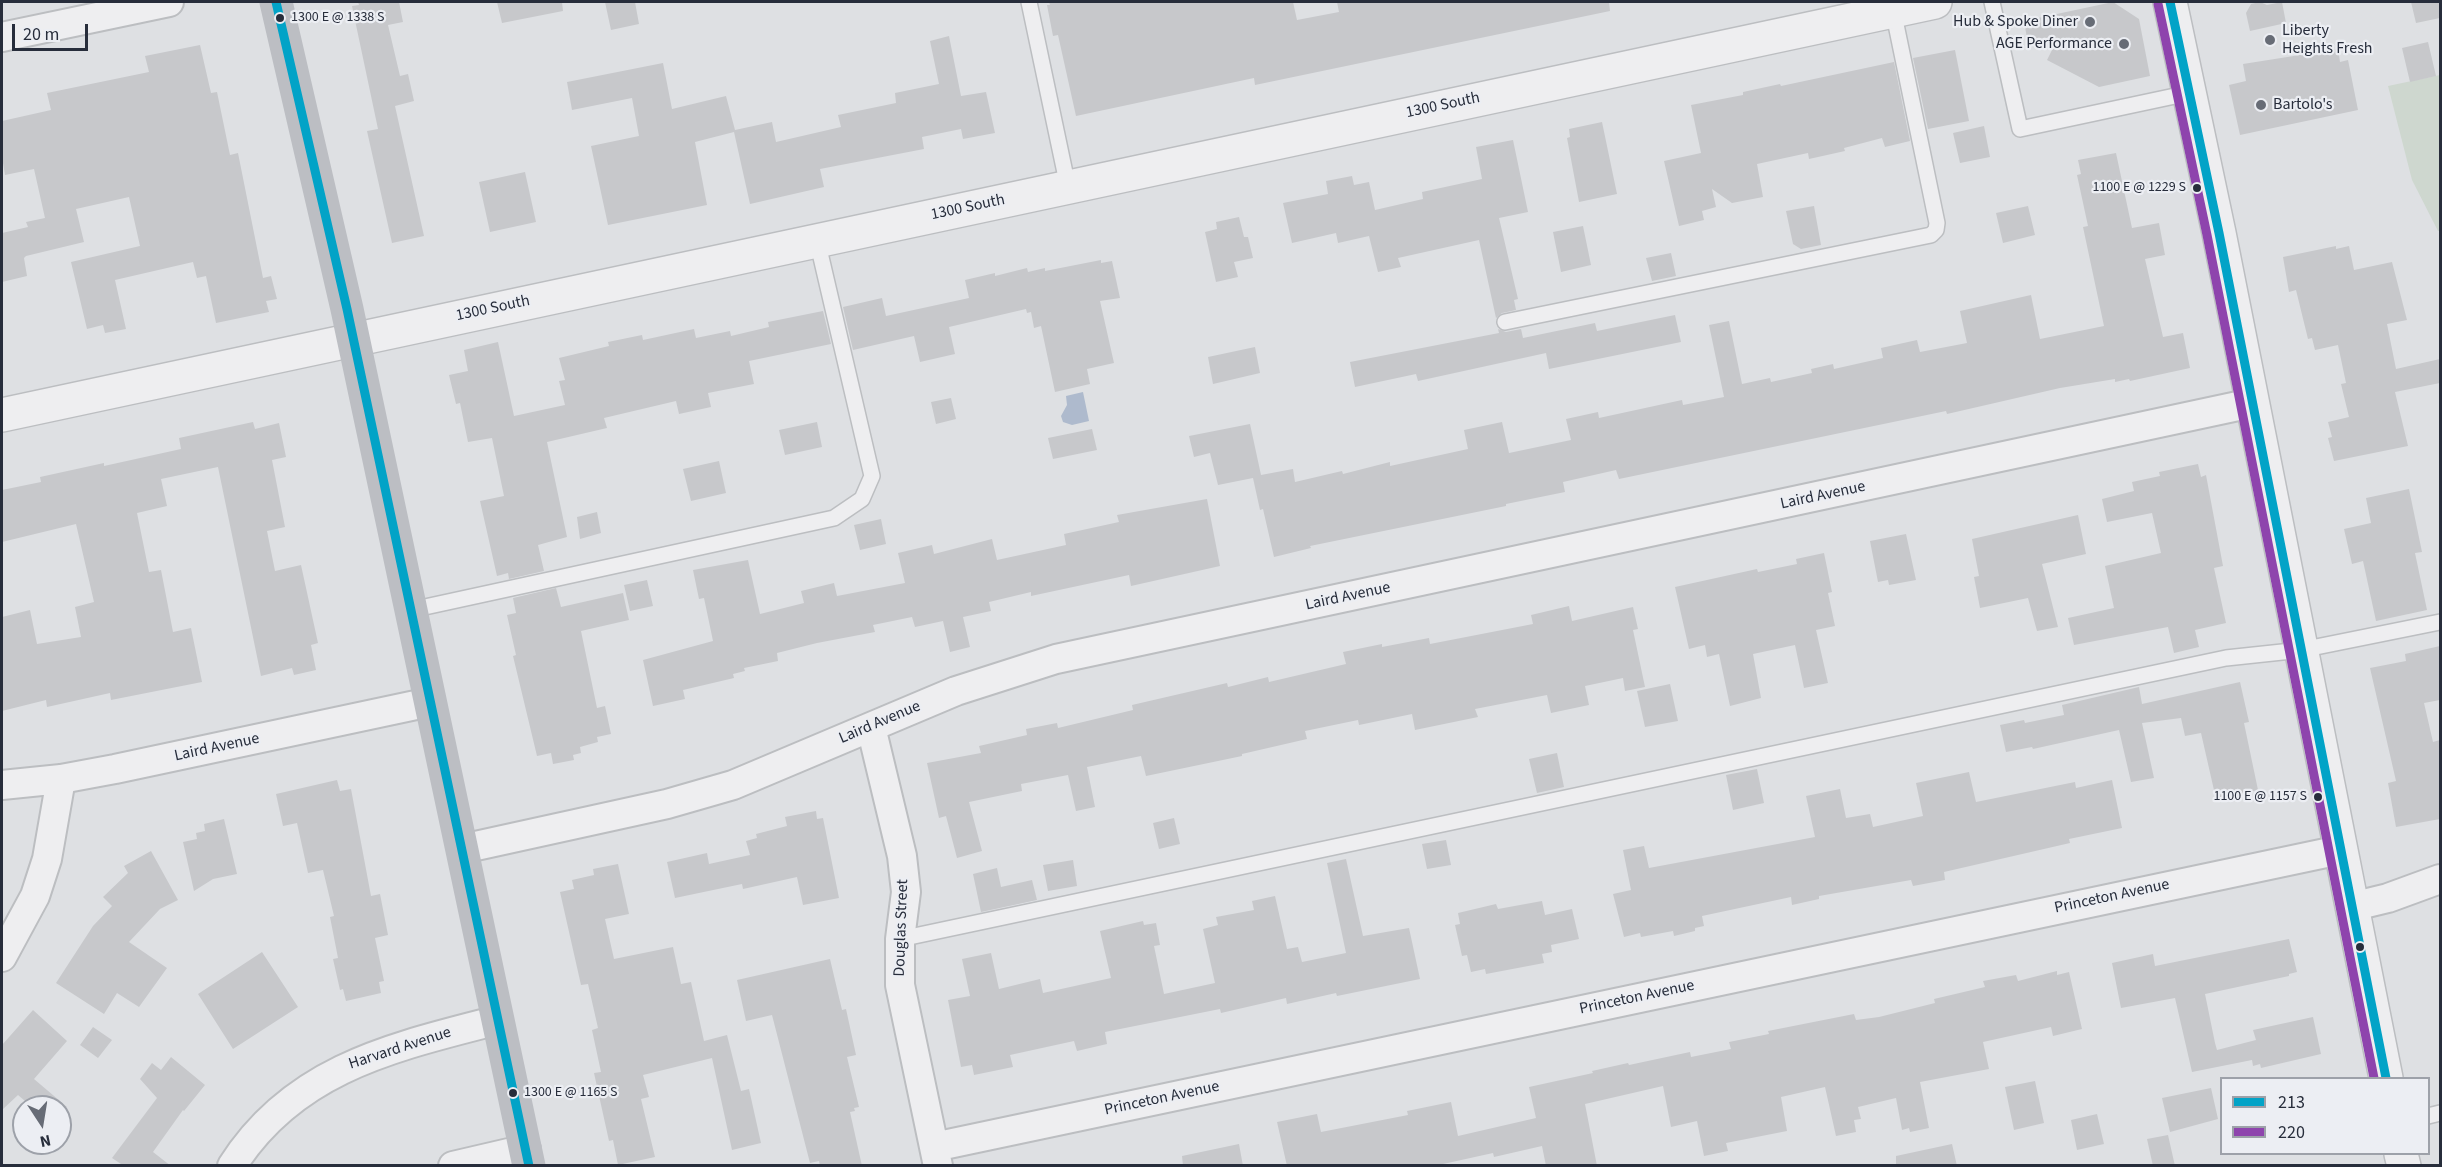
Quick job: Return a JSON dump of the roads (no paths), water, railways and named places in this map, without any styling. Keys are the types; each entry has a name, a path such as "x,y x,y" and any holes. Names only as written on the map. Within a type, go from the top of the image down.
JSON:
{"main road":[{"path":"276,2 353,339 527,1157"}],"street":[{"path":"2,37 169,2"},
{"name":"1300 South","path":"2,415 1935,2"},
{"path":"2170,2 2386,1077"},
{"name":"Laird Avenue","path":"462,849 699,796 759,776 956,691 1056,659 2252,403"},
{"name":"Laird Avenue","path":"2,785 61,779 168,759 430,702"},
{"name":"Douglas Street","path":"871,727 905,875 906,907 900,939 901,992 936,1156"},
{"path":"2,957 34,896 46,859 61,779"},
{"name":"Princeton Avenue","path":"936,1156 2340,850"},
{"path":"2351,907 2388,898 2440,879"},
{"name":"Harvard Avenue","path":"232,1166 254,1136 278,1112 339,1069 371,1056 498,1020"},
{"path":"453,1166 527,1157"}],"lane":[{"path":"1029,2 1068,187"},
{"path":"1992,2 2020,129 2189,93"},
{"path":"1505,322 1931,236 1936,230 1937,223 1893,10"},
{"path":"411,610 834,518 862,499 872,476 817,240"},
{"path":"900,939 2226,658 2301,650 2440,622"}],"water":[{"path":"1083,392 1089,421 1072,425 1063,422 1061,416 1067,405 1066,396"}],"place":[{"name":"1300 E @ 1338 S","path":"280,18"},
{"name":"Hub & Spoke Diner","path":"2090,22"},
{"name":"Liberty Heights Fresh","path":"2270,40"},
{"name":"AGE Performance","path":"2124,44"},
{"name":"Bartolo's","path":"2261,105"},
{"name":"1100 E @ 1229 S","path":"2197,188"},
{"name":"1100 E @ 1157 S","path":"2318,797"},
{"name":"1300 E @ 1165 S","path":"513,1093"}]}
